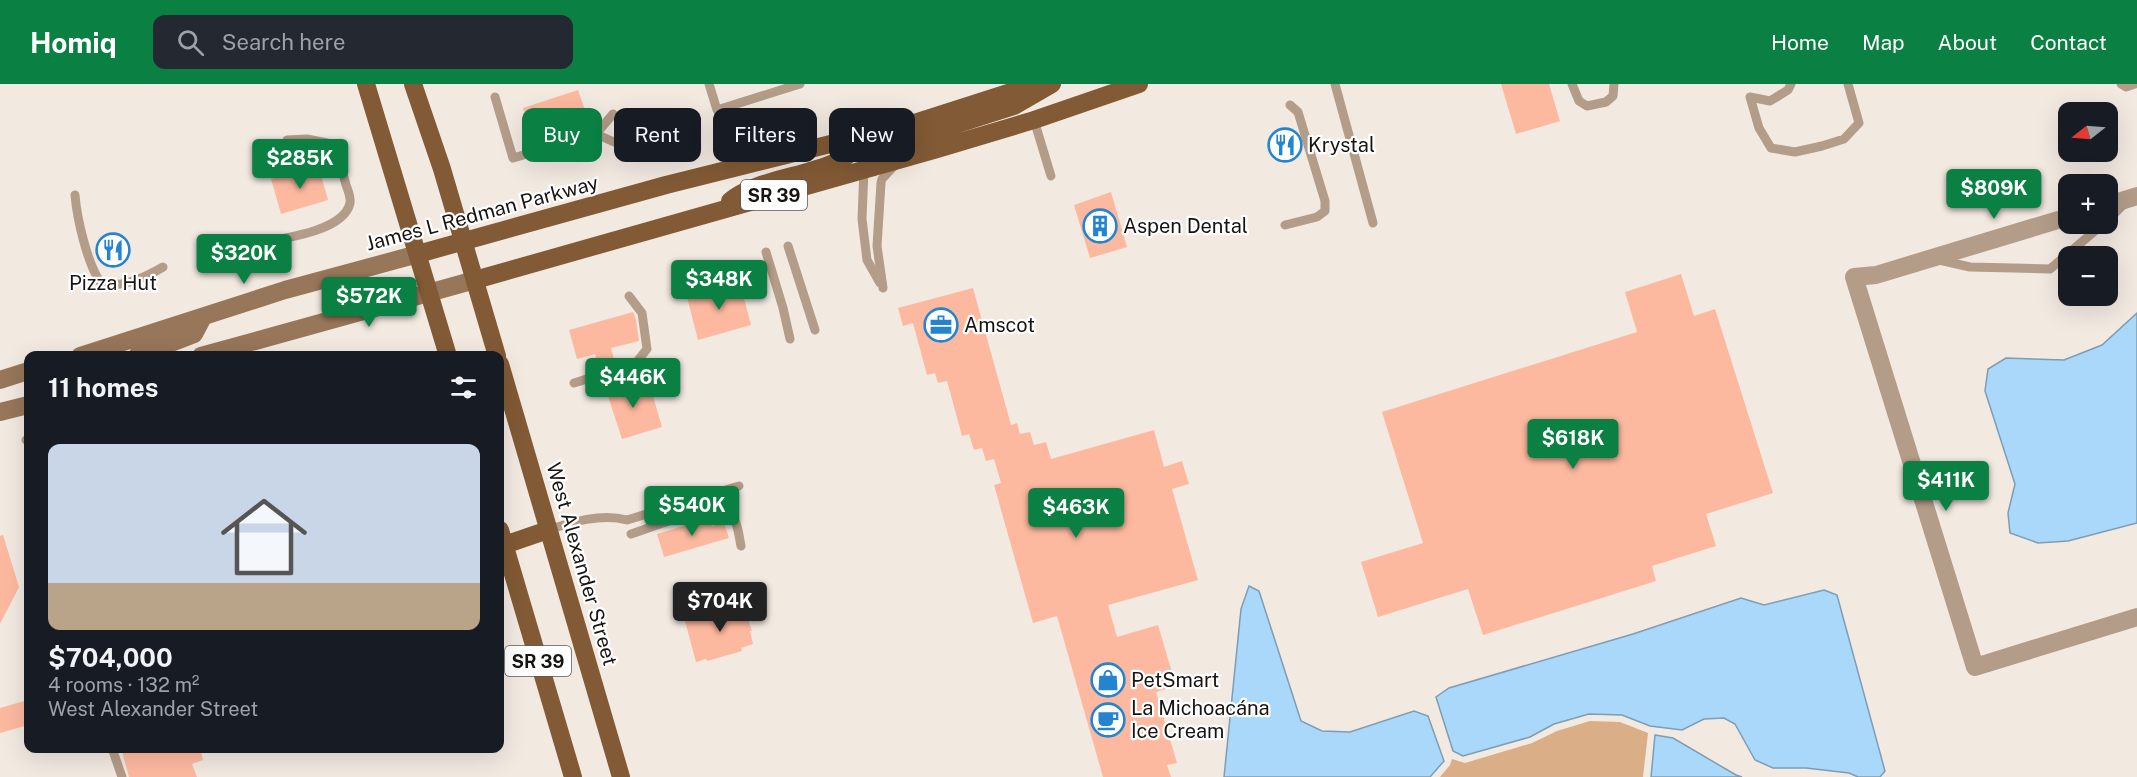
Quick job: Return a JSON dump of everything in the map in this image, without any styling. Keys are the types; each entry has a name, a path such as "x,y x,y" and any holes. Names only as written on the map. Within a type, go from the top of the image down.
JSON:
{"main road":[{"path":"366,84 447,351"},
{"path":"408,84 422,114"},
{"path":"413,84 442,169 496,351"},
{"name":"James L Redman Parkway","path":"915,123 1036,84"},
{"path":"864,169 869,160 888,146 1014,106 1052,84"},
{"name":"SR 39","path":"915,155 1034,120 1139,84"},
{"name":"James L Redman Parkway","path":"96,351 285,290 666,185 829,144"},
{"path":"720,210 753,187 834,162"},
{"name":"SR 39","path":"475,280 890,162"},
{"path":"219,351 475,280"},
{"path":"150,351 194,334 203,317"},
{"path":"0,380 24,372"},
{"name":"West Alexander Street","path":"504,378 621,777"},
{"path":"0,412 24,406"},
{"path":"504,539 548,530"},
{"name":"SR 39","path":"504,550 573,777"}],"street":[{"path":"2118,202 2134,197"},
{"path":"2058,220 1876,275 1854,277 1975,667 2137,617"}],"lane":[{"path":"709,84 717,110 800,84"},
{"path":"1335,84 1373,223"},
{"path":"1572,84 1579,101 1587,106 1606,102 1613,96 1614,84"},
{"path":"1791,84 1788,90 1770,101 1750,97 1758,128 1771,148 1795,152 1844,139 1858,123 1848,84"},
{"path":"2121,84 2126,87 2135,84"},
{"path":"495,97 513,158 522,155"},
{"path":"1285,225 1317,216 1325,211 1325,201 1298,112 1290,105"},
{"path":"602,127 614,114"},
{"path":"1034,120 1052,176"},
{"path":"255,244 310,232 329,225 345,215 350,201 342,164 327,143 307,139 287,140"},
{"path":"864,169 862,219 867,260 883,288 877,246 882,179 898,162"},
{"path":"75,195 76,209 94,272 100,282 115,285 150,274 163,267"},
{"path":"2118,211 2134,197"},
{"path":"1931,258 1970,267 2050,269 2091,234"},
{"path":"788,246 815,330"},
{"path":"766,252 790,339"},
{"path":"574,383 635,364 646,349 642,313 629,296"},
{"path":"548,530 570,523 613,516 627,520 739,486"},
{"path":"631,534 709,510 726,511 733,517 741,546"},
{"path":"114,753 122,777"}],"shaded area":[{"path":"1590,721 1620,722 1648,733 1643,777 1440,777 1452,759 1465,763 1532,743 1557,731"}],"water":[{"path":"2137,313 2137,523 2068,541 2038,543 2010,533 2008,513 2015,484 1985,391 1988,369 2006,358 2064,360 2102,345"},
{"path":"1249,586 1259,591 1301,721 1322,731 1350,732 1414,711 1428,716 1444,761 1430,777 1224,777 1241,609"},
{"path":"1824,590 1837,595 1885,771 1880,777 1858,777 1849,773 1806,768 1773,768 1755,760 1735,724 1724,718 1704,719 1682,730 1650,726 1622,715 1589,714 1554,724 1530,737 1463,756 1453,751 1436,697 1449,688 1633,634 1741,598 1764,605"},
{"path":"1655,735 1673,738 1742,777 1651,777"}],"building":[{"path":"1501,84 1549,84 1560,121 1516,134"},
{"path":"578,90 584,108 523,108"},
{"path":"318,165 328,200 281,214 271,179"},
{"name":"Aspen Dental","path":"1111,192 1127,247 1090,258 1074,205"},
{"path":"1681,274 1694,316 1715,309 1773,493 1706,514 1716,546 1652,566 1656,581 1483,635 1468,589 1378,617 1361,562 1423,543 1382,412 1637,332 1625,292"},
{"path":"740,283 751,325 698,340 687,297"},
{"path":"973,288 1011,425 1017,423 1020,434 1030,432 1034,445 1046,442 1051,459 1154,430 1164,467 1182,461 1189,484 1172,489 1198,580 1108,605 1117,637 1158,625 1176,686 1156,692 1177,763 1167,765 1171,777 1103,777 1057,616 1033,623 994,485 1001,483 994,459 986,461 982,448 974,450 969,434 962,436 947,381 938,383 935,373 927,375 913,323 903,326 898,308"},
{"path":"633,312 639,341 611,348 615,363 599,368 595,354 577,359 569,330"},
{"path":"619,376 624,394 650,386 662,427 622,439 603,381"},
{"path":"710,518 712,526 724,522 729,538 664,557 657,534"},
{"path":"3,535 19,587 0,624 0,536"},
{"path":"743,604 752,631 750,631 753,644 741,648 742,651 696,662 685,621"},
{"path":"24,701 24,726 0,733 0,708"},
{"path":"122,753 201,753 203,760 192,764 197,777 129,777"}],"place":[{"name":"Krystal","path":"1285,145"},
{"name":"Aspen Dental","path":"1100,226"},
{"name":"Pizza Hut","path":"113,250"},
{"name":"Amscot","path":"941,325"},
{"name":"PetSmart","path":"1108,680"},
{"name":"La Michoacána Ice Cream","path":"1108,720"}]}
